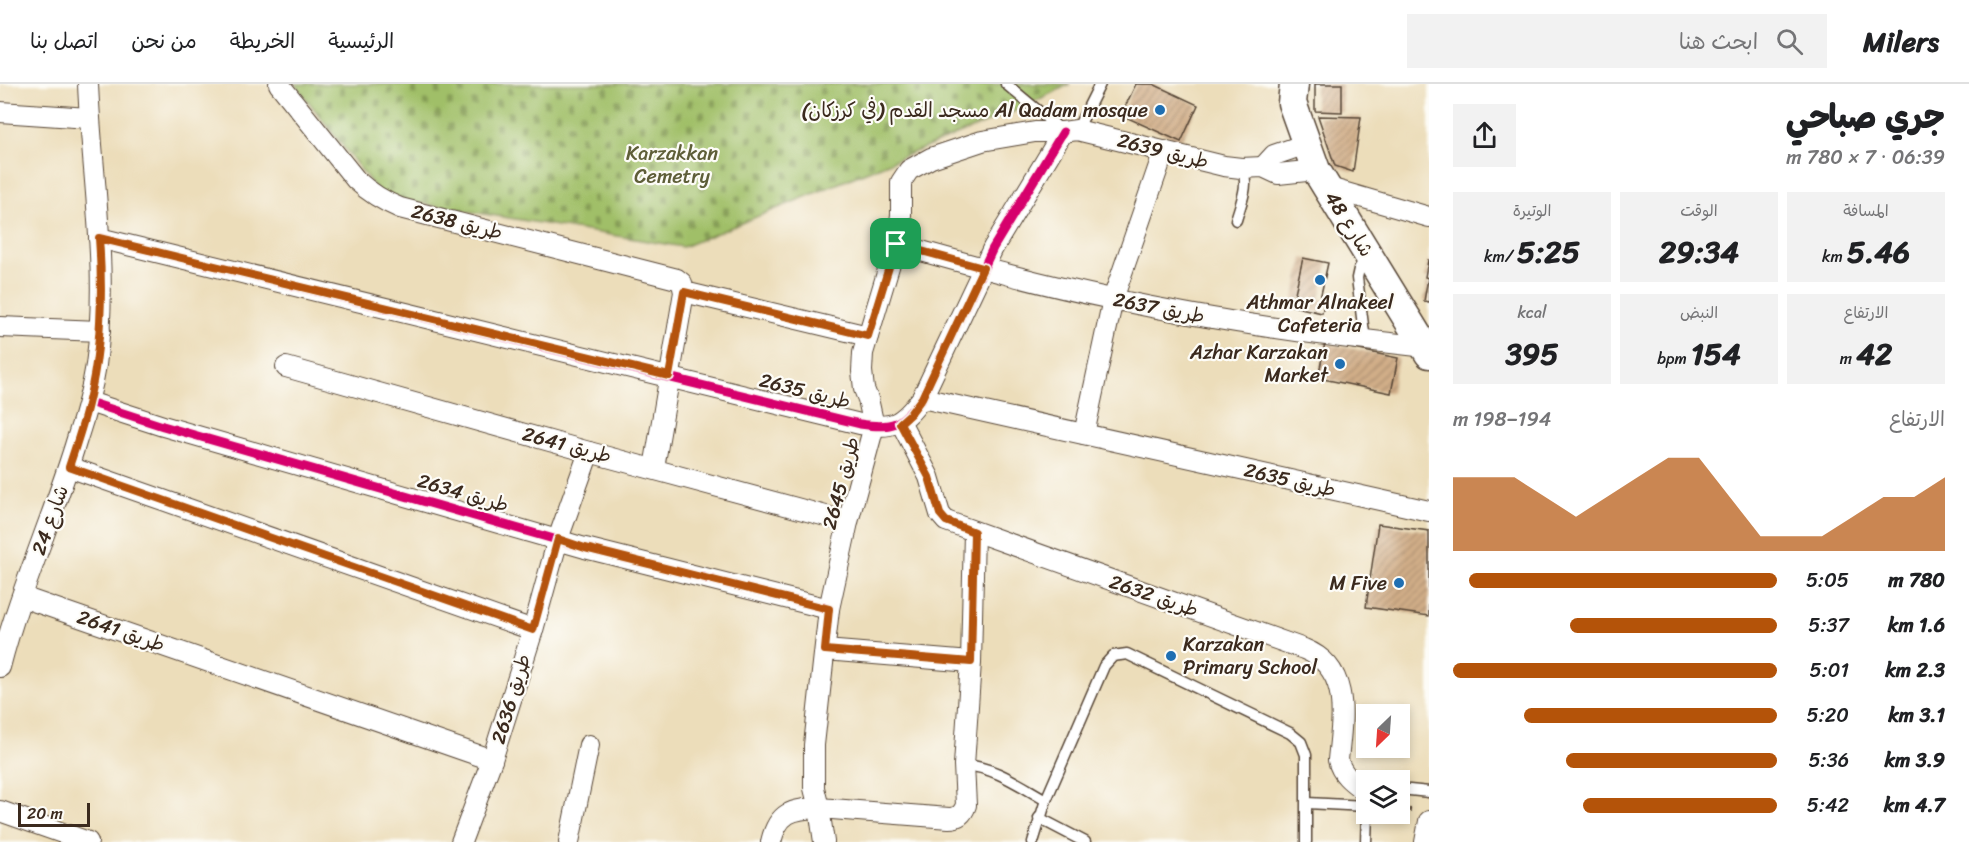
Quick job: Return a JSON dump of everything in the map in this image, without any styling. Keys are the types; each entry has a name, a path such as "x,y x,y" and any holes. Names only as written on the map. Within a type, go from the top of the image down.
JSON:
{"street":[{"name":"شارع 24","path":"0,667 22,597 69,467 89,402 96,366 102,300 88,84"},
{"name":"طريق 2638","path":"279,84 356,180 369,192 384,201 412,211 677,279 683,288 868,336"},
{"name":"شارع 48","path":"1294,84 1292,104 1321,179 1427,351"},
{"path":"0,112 89,118"},
{"path":"900,423 922,398 1003,229 1070,131"},
{"name":"طريق 2639","path":"1070,131 1224,166 1263,167 1278,174 1321,179"},
{"name":"طريق 2645","path":"824,842 814,788 814,745 829,609 848,522 874,426 864,389 863,353 896,244 902,215 901,182 904,175 915,165 982,141 1035,132 1070,131"},
{"path":"1263,167 1274,155 1306,144"},
{"path":"1084,434 1113,299 1164,151"},
{"path":"1321,179 1429,217"},
{"name":"طريق 2635","path":"99,238 874,426 891,426 900,423"},
{"name":"طريق 2637","path":"896,244 983,268 1113,299 1228,321 1427,351"},
{"path":"654,468 683,288"},
{"path":"0,327 100,331"},
{"name":"طريق 2641","path":"286,367 848,522"},
{"name":"طريق 2635","path":"922,398 1429,511"},
{"name":"طريق 2634","path":"89,402 163,426 585,548 829,609"},
{"name":"طريق 2632","path":"900,423 929,477 940,514 946,521 1304,649 1318,656 1329,667 1338,683 1342,700 1338,760 1347,777 1356,784"},
{"name":"طريق 2636","path":"461,842 492,760 533,630 558,539 589,452"},
{"path":"69,467 533,630"},
{"path":"771,842 774,830 784,816 799,808 955,818 964,811 974,532"},
{"name":"طريق 2641","path":"22,597 492,760"},
{"path":"825,650 971,662"},
{"path":"568,842 589,745"},
{"path":"0,812 88,842"},
{"path":"1425,842 1429,822"}],"lane":[{"path":"1006,84 1070,131 1100,84"},
{"path":"1236,220 1246,182 1245,173 1241,168"},
{"path":"1365,341 1357,278 1362,261 1368,255"},
{"path":"1033,842 1046,800 1104,666 1113,656 1127,654 1296,737 1301,742 1306,755 1306,842"},
{"path":"964,765 976,765 996,771 1046,800"},
{"path":"1410,790 1429,792"},
{"path":"1306,803 1356,806"},
{"path":"1039,818 1085,842"},
{"path":"1366,842 1367,824"}],"green space":[{"name":"Karzakkan Cemetry","path":"295,84 1070,84 1017,110 683,247 382,197"}],"building":[{"name":"مسجد القدم (في كرزكان) Al Qadam mosque","path":"1136,84 1153,84 1198,105 1181,142 1121,115"},
{"path":"1315,84 1342,84 1342,112 1315,111"},
{"path":"1318,116 1361,117 1353,172 1335,166"},
{"path":"1303,258 1328,263 1320,299 1325,300 1322,313 1292,306"},
{"path":"1429,260 1429,302 1424,301"},
{"path":"1325,343 1398,358 1391,393 1318,378"},
{"name":"M Five","path":"1378,524 1429,531 1429,616 1366,607"}],"cycle path":[{"path":"99,238 860,424 881,426 896,423 902,419 922,398 993,248 1063,132"},
{"path":"89,402 163,426 585,548 829,609"}],"place":[{"name":"مسجد القدم (في كرزكان) Al Qadam mosque","path":"1160,110"},
{"name":"Athmar Alnakeel Cafeteria","path":"1320,280"},
{"name":"Azhar Karzakan Market","path":"1340,364"},
{"name":"M Five","path":"1399,583"},
{"name":"Karzakan Primary School","path":"1171,656"}],"route":[{"path":"99,238 669,376 684,292 868,336 896,244 983,268 922,398 900,423 933,486 940,514 955,526 974,532 971,662 825,650 829,609 585,548 558,539 533,630 69,467 89,402 96,366 102,300 99,238"}]}
